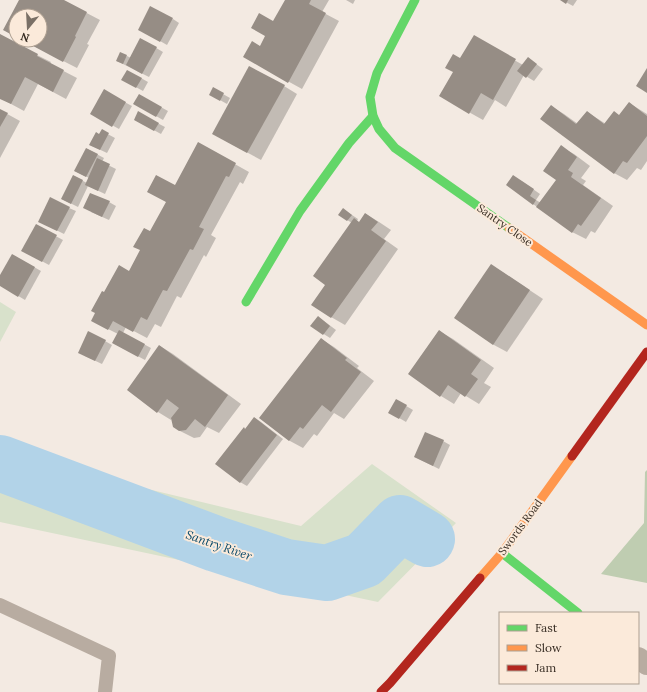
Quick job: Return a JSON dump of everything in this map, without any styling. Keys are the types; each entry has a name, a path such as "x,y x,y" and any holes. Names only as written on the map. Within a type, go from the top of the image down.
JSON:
{"street":[{"name":"Santry Close","path":"415,0 377,73 370,97 373,116 379,129 395,148 647,325"},
{"path":"246,302 300,211 349,144 373,116"},
{"name":"Swords Road","path":"380,692 390,683 502,553 647,352"},
{"path":"502,553 577,612"}],"lane":[{"path":"0,605 109,656 105,692"}],"green space":[{"path":"0,302 16,312 0,342"},
{"path":"0,445 127,484 301,526 372,464 456,523 378,602 0,522"},
{"path":"647,470 647,583 601,574 644,523 645,472"}],"building":[{"path":"19,0 64,0 87,12 63,62 37,48 48,48 48,8 15,8"},
{"path":"285,0 311,0 309,4 326,13 288,83 243,57 252,41 260,46 265,36 251,28 259,13 273,21"},
{"path":"560,0 568,0 566,4"},
{"path":"150,6 173,18 160,42 138,30"},
{"path":"8,21 8,33 3,30"},
{"path":"0,34 8,38 8,48 27,48 38,54 37,56 64,70 53,92 25,77 11,104 0,99"},
{"path":"474,35 516,59 493,100 481,93 469,114 439,96 453,72 445,68 453,54 460,58"},
{"path":"140,38 157,47 142,74 126,65"},
{"path":"120,52 127,55 123,64 116,61"},
{"path":"528,57 537,64 526,78 517,71"},
{"path":"249,66 285,85 247,153 212,134"},
{"path":"647,68 647,93 636,86"},
{"path":"127,70 142,78 136,88 121,80"},
{"path":"213,87 224,93 220,101 209,95"},
{"path":"104,89 126,102 112,127 90,114"},
{"path":"139,94 162,107 156,117 133,104"},
{"path":"629,102 647,116 647,136 627,163 623,161 614,174 540,119 551,105 576,124 587,111 604,124 614,111 619,115"},
{"path":"0,109 8,113 0,127"},
{"path":"138,111 159,123 154,131 134,120"},
{"path":"102,129 109,133 100,150 89,145 96,132 99,134"},
{"path":"198,142 236,163 229,177 226,176 199,227 204,229 193,250 190,249 167,291 163,290 147,320 141,317 133,332 113,321 108,330 91,321 95,313 91,311 102,291 104,292 119,265 129,271 140,250 133,247 144,228 150,231 166,202 147,192 156,175 175,185"},
{"path":"561,145 577,157 568,170 573,173 571,177 601,198 581,226 578,224 572,233 536,207 556,180 543,171"},
{"path":"86,148 98,154 86,177 74,171"},
{"path":"97,158 110,164 98,191 85,185"},
{"path":"73,175 83,180 71,204 61,199"},
{"path":"513,175 534,189 530,196 536,200 533,205 506,185"},
{"path":"90,193 110,201 102,217 83,208"},
{"path":"50,197 70,207 57,231 38,222"},
{"path":"343,208 352,215 347,221 338,215"},
{"path":"365,213 378,222 371,230 386,241 331,318 311,305 325,285 313,276 354,218 359,222"},
{"path":"36,224 57,235 42,262 21,251"},
{"path":"12,254 35,267 18,297 0,286 0,275"},
{"path":"491,264 530,290 493,345 454,318"},
{"path":"318,316 330,326 323,335 310,326"},
{"path":"119,330 145,344 138,357 112,343"},
{"path":"439,330 481,360 471,374 478,379 465,397 448,385 440,397 408,374"},
{"path":"88,331 106,340 95,361 78,353"},
{"path":"321,338 347,358 345,360 361,372 331,412 322,405 303,429 300,427 289,441 259,418"},
{"path":"159,345 228,395 205,427 195,419 186,430 179,431 173,427 171,418 179,408 167,399 157,413 127,390"},
{"path":"396,399 407,405 399,419 388,413"},
{"path":"254,417 277,435 240,483 215,464 244,427 245,429"},
{"path":"425,432 444,440 433,466 414,457"}],"waterway":[{"name":"Santry River","path":"0,463 216,544 286,567 327,573 364,560 400,523 427,539"}],"traffic: fast":[{"path":"415,0 377,73 370,97 373,116 379,129 395,148 509,228"},
{"path":"246,302 300,211 349,143 373,116"},
{"path":"502,553 577,612"}],"traffic: slow":[{"path":"509,228 647,325"},
{"path":"480,578 502,553 572,456"}],"traffic: jam":[{"path":"572,456 647,352"},
{"path":"381,692 480,578"}]}
